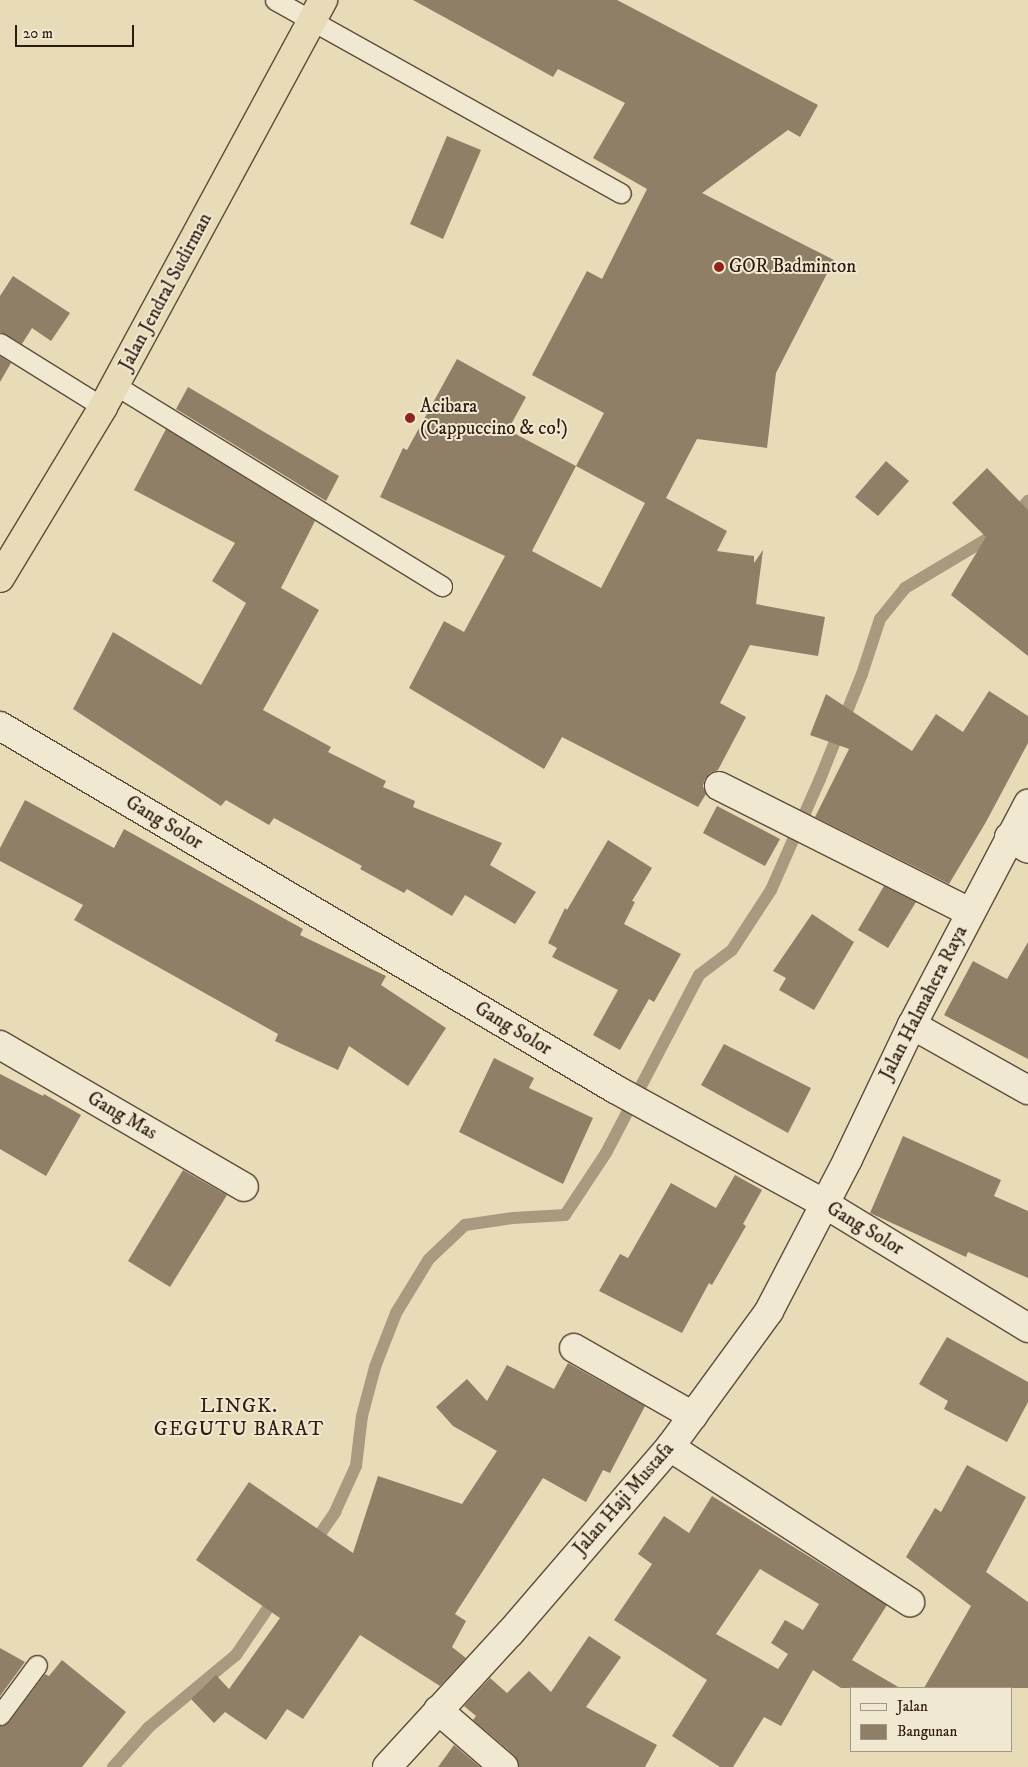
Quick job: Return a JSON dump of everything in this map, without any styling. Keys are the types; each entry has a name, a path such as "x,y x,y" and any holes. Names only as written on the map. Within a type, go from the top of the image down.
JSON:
{"highway":[{"name":"Jalan Jendral Sudirman","path":"3,565 109,396 317,10"}],"street":[{"name":"Gang Solor","path":"0,726 615,1089 825,1204 1028,1328"},
{"path":"719,786 970,912"},
{"name":"Jalan Halmahera Raya","path":"825,1204 912,1025 970,912 1018,843 1028,804"},
{"path":"912,1025 1028,1090"},
{"name":"Gang Mas","path":"0,1046 244,1187"},
{"name":"Jalan Haji Mustafa","path":"387,1767 510,1633 670,1447 769,1311 825,1204"},
{"path":"574,1348 693,1416"},
{"path":"670,1447 910,1602"},
{"path":"438,1710 504,1767"}],"lane":[{"path":"275,0 317,10 621,193"},
{"path":"0,343 109,396 442,586"},
{"path":"0,1715 37,1665"}],"building":[{"path":"413,0 617,0 818,105 800,137 788,130 702,193 834,260 776,373 767,448 697,439 666,498 727,531 717,551 754,556 754,563 763,550 756,604 825,617 818,656 750,645 720,703 746,717 718,770 710,773 705,779 703,786 706,794 698,807 562,737 544,769 409,688 444,621 464,632 505,556 380,497 403,448 407,450 457,359 526,397 508,430 576,466 604,413 532,375 587,271 602,279 647,189 593,158 625,103 558,69 553,77","holes":["576,466 645,503 601,588 532,551"]},
{"path":"447,136 481,150 443,239 410,224"},
{"path":"13,276 70,313 51,341 32,328 22,344 0,332 0,296"},
{"path":"0,356 11,363 0,382"},
{"path":"188,387 339,476 326,501 176,409"},
{"path":"166,429 315,521 281,588 319,610 263,710 331,747 328,752 386,781 383,787 415,801 413,807 502,843 490,865 536,892 515,924 465,895 452,916 407,889 404,893 360,869 362,866 274,818 269,825 226,800 221,806 73,709 113,632 201,685 246,603 212,581 235,543 134,490"},
{"path":"886,461 909,481 878,516 855,497"},
{"path":"987,468 1028,510 1028,656 951,595 986,537 952,503"},
{"path":"989,691 1028,716 1028,743 986,822 949,884 815,817 849,749 810,735 826,694 912,751 936,714 963,732"},
{"path":"25,800 114,848 124,829 303,929 300,935 386,976 381,985 446,1028 408,1086 349,1046 338,1070 275,1041 278,1034 74,920 83,905 0,861 0,848"},
{"path":"717,806 780,839 765,866 703,833"},
{"path":"608,840 652,868 632,901 635,902 624,924 681,954 654,1002 649,999 620,1050 593,1035 618,990 552,957 557,948 548,943 565,908 567,910"},
{"path":"884,886 916,902 888,948 858,930"},
{"path":"812,914 854,942 814,1010 779,990 786,978 773,971"},
{"path":"1028,942 1028,1059 944,1015 973,961 1007,979"},
{"path":"724,1044 811,1088 788,1133 701,1085"},
{"path":"494,1058 534,1078 529,1088 593,1118 563,1184 459,1132"},
{"path":"0,1074 43,1096 44,1094 81,1115 46,1176 0,1149"},
{"path":"903,1136 1001,1180 994,1196 1028,1211 1028,1278 968,1252 966,1257 870,1213"},
{"path":"183,1170 227,1195 170,1287 128,1261"},
{"path":"735,1175 762,1190 743,1224 746,1226 712,1285 709,1283 682,1333 599,1291 620,1254 628,1258 671,1183 716,1208"},
{"path":"947,1337 1028,1382 1028,1402 1007,1442 944,1409 948,1401 919,1384"},
{"path":"568,1363 645,1406 610,1473 603,1470 586,1502 543,1478 455,1614 466,1621 452,1647 466,1658 440,1686 360,1635 303,1719 287,1709 266,1740 225,1712 214,1723 191,1699 216,1675 229,1689 280,1618 196,1560 249,1482 353,1553 378,1476 462,1504 497,1451 453,1426 436,1407 467,1379 487,1401 507,1365 554,1389"},
{"path":"967,1465 1026,1497 986,1572 1028,1602 1028,1688 925,1687 971,1606 906,1557 935,1508 941,1512"},
{"path":"712,1496 887,1605 852,1660 898,1687 841,1688 813,1670 781,1726 764,1717 733,1767 720,1767 672,1736 707,1680 614,1620 652,1564 638,1554 664,1516 689,1533","holes":["760,1569 819,1604 803,1630 785,1620 771,1643 788,1654 778,1669 716,1634"]},
{"path":"589,1636 621,1657 586,1707 657,1745 645,1767 519,1767 514,1755 473,1720 476,1716 464,1706 490,1678 507,1693 529,1671 551,1692"},
{"path":"0,1648 25,1662 0,1696"},
{"path":"62,1660 126,1712 82,1767 0,1767 0,1726 9,1722 45,1674 49,1676"},
{"path":"454,1745 480,1767 438,1767"}],"waterway":[{"path":"1013,518 1028,501"},
{"path":"313,1544 335,1512 356,1466 362,1416 375,1367 396,1313 429,1259 465,1225 513,1218 565,1215 606,1153 699,975 732,950 771,890 820,779 862,674 880,619 905,588 997,533"},
{"path":"113,1767 149,1727 236,1655 277,1595"}],"place":[{"name":"GOR Badminton","path":"719,267"},
{"name":"Acibara (Cappuccino & co!)","path":"410,418"}],"district":[{"name":"LINGK. GEGUTU BARAT","path":"239,1418"}]}
